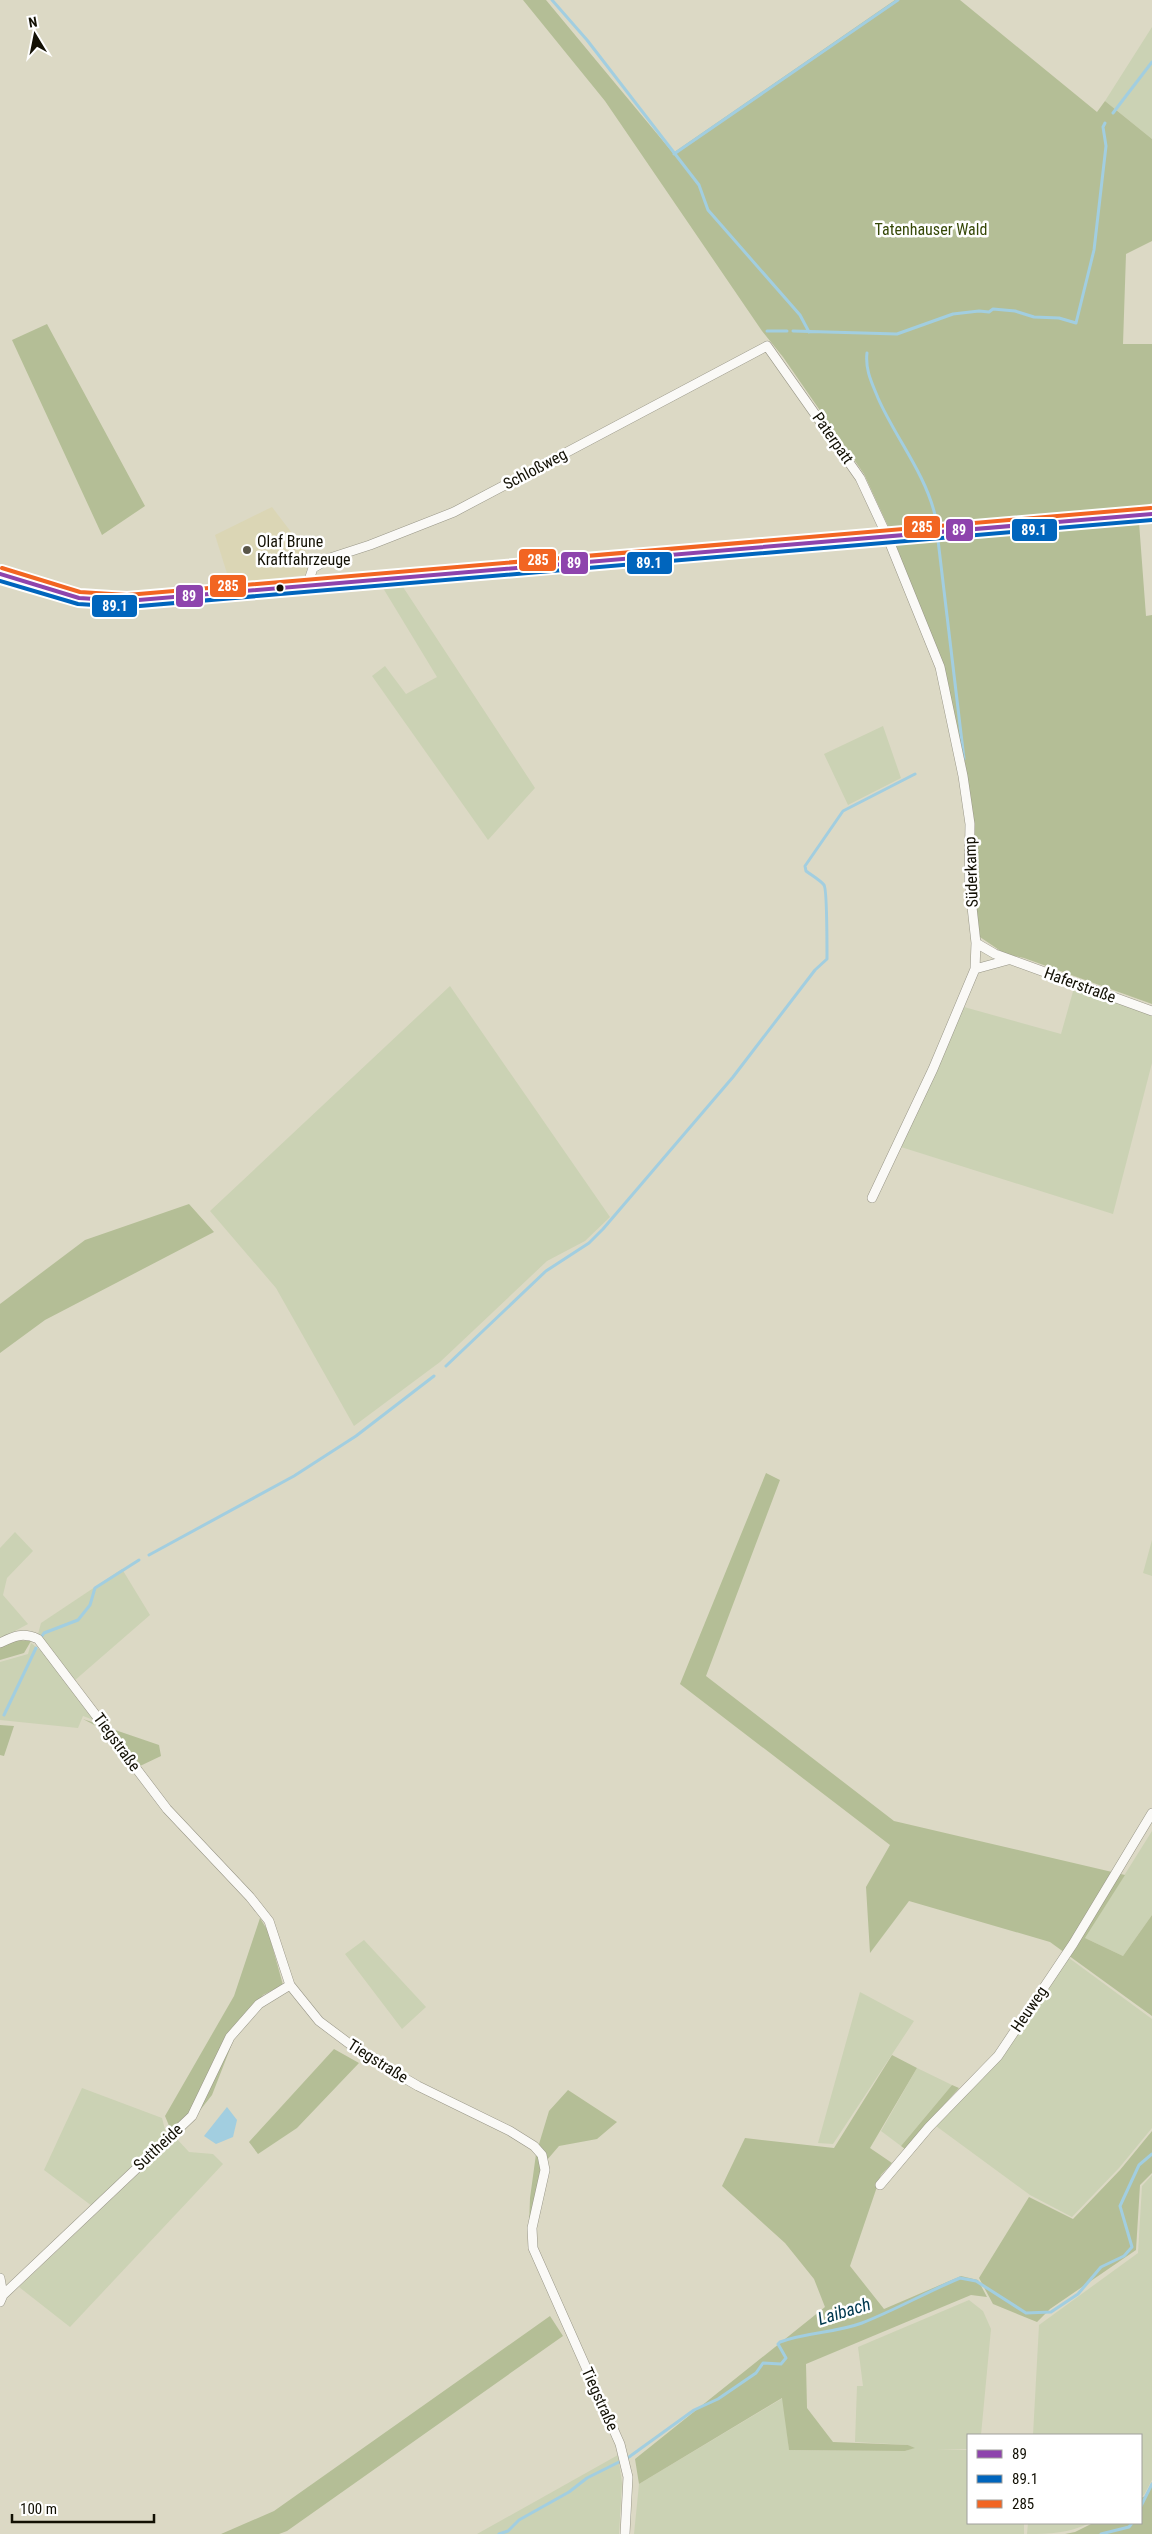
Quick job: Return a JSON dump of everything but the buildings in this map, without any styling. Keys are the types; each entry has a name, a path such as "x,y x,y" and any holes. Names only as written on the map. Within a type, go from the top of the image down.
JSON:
{"main road":[{"path":"0,574 79,598 101,601 127,601 1152,514"}],"street":[{"name":"Paterpatt","path":"767,346 860,478 887,536"},
{"name":"Schloßweg","path":"307,586 313,568 330,558 370,545 454,512 767,346"},
{"name":"Süderkamp","path":"872,1198 933,1069 975,969 976,943 969,880 970,824 955,733 940,667 887,536"},
{"name":"Haferstraße","path":"976,943 1008,960 1152,1011"},
{"path":"975,969 1008,960"},
{"name":"Tiegstraße","path":"0,1643 14,1636 27,1634 38,1639 167,1809 250,1897 269,1921 290,1985 318,2021 363,2054 418,2086 510,2131 534,2146 542,2155 545,2170 532,2228 533,2248 620,2444 628,2477 625,2534"},
{"name":"Heuweg","path":"880,2185 929,2127 998,2056 1073,1944 1152,1813"},
{"name":"Suttheide","path":"2,2298 192,2116 230,2037 259,2004 290,1985"},
{"name":"Suttheide","path":"0,2278 2,2298"}],"shaded area":[{"path":"272,507 314,562 305,575 230,583 215,535"}],"green space":[{"name":"Tatenhauser Wald","path":"523,0 546,0 673,153 895,0 960,0 1097,112 1105,101 1152,139 1152,241 1126,254 1123,344 1152,344 1152,503 1138,509 1146,616 1152,615 1152,1004 1024,958 1005,954 980,937 972,878 975,826 965,764 943,666 896,547 900,541 894,530 888,526 864,474 783,357 762,331 605,101"},
{"path":"1152,27 1152,139 1105,101"},
{"path":"47,324 145,506 102,535 12,340"},
{"path":"403,587 535,788 488,840 372,676 385,666 406,694 437,677 383,588"},
{"path":"883,726 901,778 848,805 824,754"},
{"path":"450,986 610,1217 585,1241 547,1261 440,1362 354,1426 276,1288 210,1211"},
{"path":"1074,988 1152,1014 1152,1063 1113,1214 901,1147 964,1007 1061,1034"},
{"path":"189,1204 214,1232 45,1320 0,1353 0,1304 85,1240"},
{"path":"766,1473 780,1480 706,1676 894,1821 1125,1875 1085,1938 1123,1956 1152,1915 1152,2016 1050,1942 909,1901 870,1953 866,1887 890,1845 680,1684"},
{"path":"15,1532 33,1551 7,1578 3,1595 28,1624 0,1639 0,1548"},
{"path":"1152,1540 1152,1576 1143,1573"},
{"path":"122,1569 150,1615 74,1681 38,1634 41,1623"},
{"path":"15,1640 31,1641 24,1653 0,1660 0,1647"},
{"path":"31,1643 44,1653 96,1721 83,1716 78,1728 0,1720 0,1662 28,1654"},
{"path":"83,1719 159,1745 161,1756 140,1766 119,1738"},
{"path":"0,1725 14,1726 4,1756 0,1755"},
{"path":"1152,1831 1152,1915 1123,1956 1085,1938"},
{"path":"260,1918 268,1931 283,1985 263,1995 237,2031 212,2095 179,2137 170,2128 165,2116 234,1996"},
{"path":"364,1940 426,2007 402,2029 345,1954"},
{"path":"1069,1958 1152,2019 1152,2128 1119,2168 1072,2217 1030,2195 936,2126 1006,2048"},
{"path":"860,1992 914,2021 833,2144 818,2143"},
{"path":"334,2049 359,2063 297,2128 258,2154 249,2142"},
{"path":"892,2055 917,2068 870,2148 892,2163 881,2175 850,2266 884,2309 961,2276 978,2280 987,2297 971,2295 806,2364 807,2408 833,2442 908,2445 915,2448 905,2451 789,2450 782,2398 639,2484 635,2459 825,2307 814,2279 785,2243 722,2186 745,2138 834,2148"},
{"path":"917,2068 952,2085 901,2146 881,2131"},
{"path":"952,2085 959,2088 905,2149 901,2146"},
{"path":"82,2088 162,2118 166,2133 92,2206 44,2170"},
{"path":"568,2090 617,2122 597,2139 559,2146 541,2167 529,2226 530,2198 536,2154 549,2111"},
{"path":"1152,2131 1152,2173 1140,2185 1136,2250 1050,2309 1037,2322 993,2304 979,2278 1029,2197 1073,2219 1120,2170"},
{"path":"176,2138 189,2152 213,2154 223,2164 70,2327 19,2287"},
{"path":"1152,2175 1152,2480 1142,2496 1142,2434 1033,2434 1039,2325 1138,2253 1142,2186"},
{"path":"969,2300 983,2311 991,2329 981,2434 967,2434 967,2449 937,2449 967,2450 967,2524 1024,2524 1024,2534 634,2534 639,2484 783,2398 789,2450 905,2451 914,2448 908,2445 855,2442 857,2386 863,2386 858,2347"},
{"path":"550,2316 563,2336 287,2531 279,2534 221,2534 274,2511"},
{"path":"618,2455 622,2483 619,2534 477,2534"},
{"path":"1152,2482 1152,2534 1065,2534 1075,2532 1091,2524 1142,2524 1142,2498 1145,2496"},
{"path":"1028,2524 1088,2524 1059,2532 1027,2534"}],"water":[{"path":"227,2107 237,2120 233,2137 216,2144 204,2136"}],"waterway":[{"path":"552,0 587,40 699,185 708,210 800,315 809,332"},
{"path":"674,154 898,0"},
{"path":"1113,113 1152,62"},
{"path":"793,331 897,334 953,314 979,311 989,312 993,309 1015,311 1034,317 1059,318 1076,323 1094,250 1106,146 1103,127 1105,123"},
{"path":"767,331 787,331"},
{"path":"867,353 871,382 885,413 924,484 935,515"},
{"path":"938,540 964,759"},
{"path":"446,1366 546,1271 589,1243 603,1229 733,1077 815,970 827,959 825,889 822,883 806,871 805,866 843,811 915,774"},
{"path":"149,1555 294,1476 356,1436 434,1376"},
{"path":"42,1636 44,1633 78,1620 90,1605 95,1588 139,1560"},
{"path":"4,1715 36,1648"},
{"name":"Laibach","path":"499,2534 508,2531 519,2520 569,2492 587,2478 629,2457 694,2410 718,2399 756,2373 763,2363 781,2364 786,2358 778,2344 780,2342 862,2323 960,2278 976,2281 1026,2313 1051,2312 1078,2294 1101,2267 1124,2256 1132,2247 1120,2206 1139,2165 1152,2154"},
{"path":"1142,2504 1152,2484"},
{"path":"1101,2534 1129,2527 1131,2524"}],"transit line":[{"name":"285","path":"2,568 80,592 127,595 1151,508"},
{"name":"89","path":"0,574 79,598 127,601 1152,514"},
{"name":"89.1","path":"0,581 78,604 128,607 1152,520"}],"place":[{"name":"Olaf Brune Kraftfahrzeuge","path":"247,550"}]}
